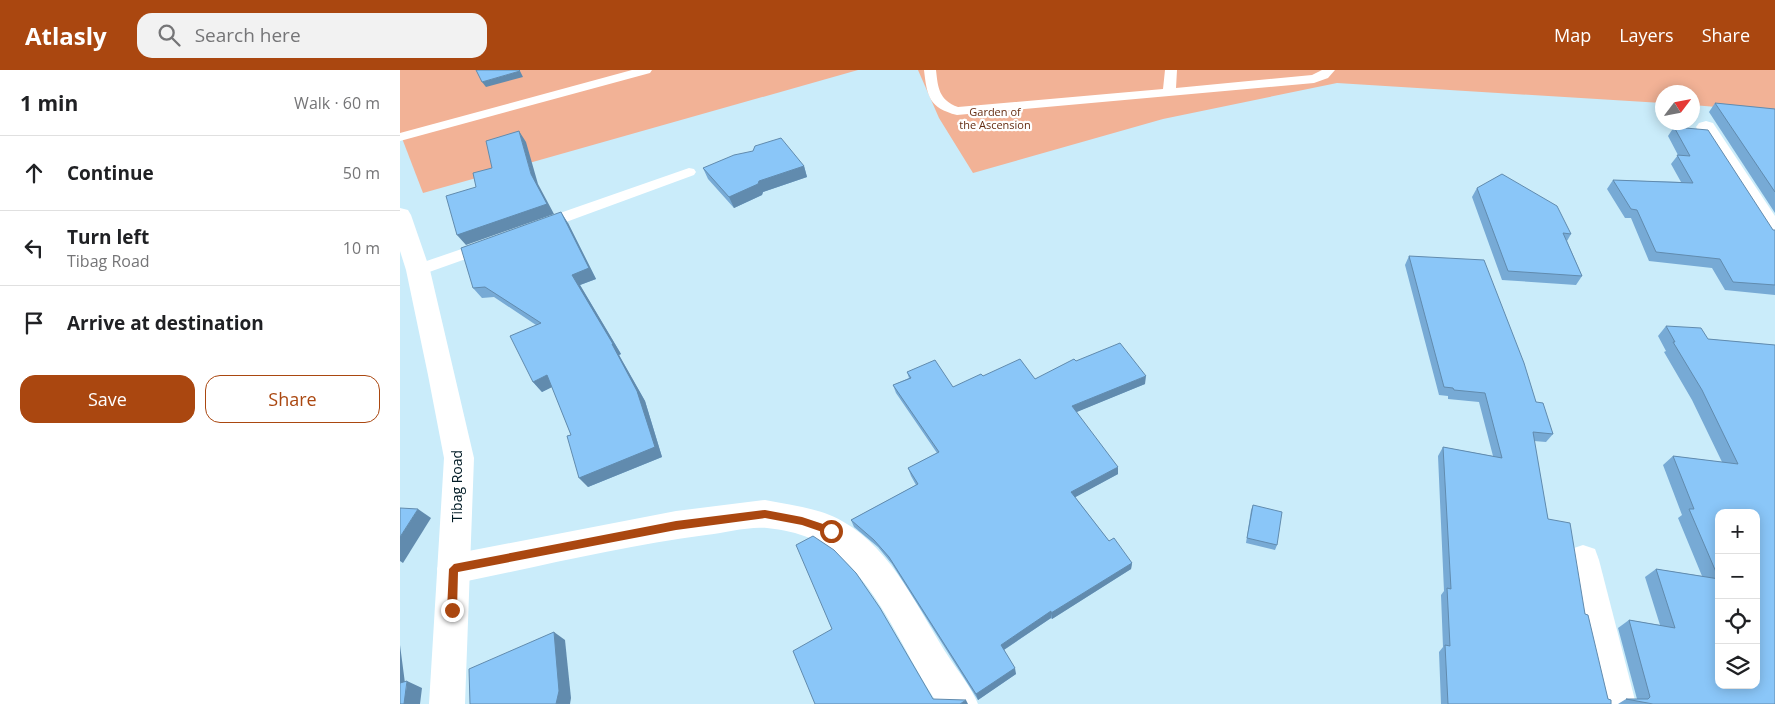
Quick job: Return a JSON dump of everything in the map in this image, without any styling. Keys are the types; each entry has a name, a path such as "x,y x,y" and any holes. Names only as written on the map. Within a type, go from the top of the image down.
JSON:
{"street":[{"path":"1706,127 1775,233"},
{"name":"Tibag Road","path":"400,215 418,270 442,375 458,458 447,704"},
{"path":"454,569 685,524 765,514 802,521 831,531 859,553 887,587 938,673 960,704"},
{"path":"1583,560 1618,704"}],"lane":[{"path":"400,137 646,70"},
{"path":"930,70 933,96 941,105 957,111 1314,79 1324,75 1329,70"},
{"path":"1169,92 1171,70"},
{"path":"530,229 689,172"},
{"path":"418,270 502,240"}],"green space":[{"path":"400,70 858,70 423,193 400,133"},
{"name":"Garden of the Ascension","path":"918,70 1775,70 1775,112 1700,106 1700,85 1655,85 1655,103 1337,83 1163,119 973,173 939,118"}],"building":[{"path":"476,70 519,70 520,71 482,82"},
{"path":"1715,103 1775,109 1775,192"},
{"path":"1676,130 1708,130 1773,230 1775,230 1775,285 1733,282 1720,259 1656,252 1637,210 1631,209 1613,180 1693,183 1677,155 1690,156"},
{"path":"519,131 531,174 547,204 457,235 446,196 476,187 473,173 492,168 486,141"},
{"path":"781,138 804,166 759,181 758,184 729,197 703,168 734,155 753,151 755,146"},
{"path":"1502,174 1557,206 1571,234 1563,233 1582,276 1508,271 1477,188"},
{"path":"561,212 589,268 572,275 613,344 637,391 655,447 579,478 567,436 571,435 547,375 533,382 510,336 541,323 485,287 473,288 461,248"},
{"path":"1409,256 1484,260 1524,363 1536,402 1543,403 1553,434 1533,432 1548,519 1570,523 1585,614 1588,615 1608,699 1611,700 1611,704 1448,704 1445,645 1450,646 1447,588 1451,589 1443,447 1502,458 1485,393 1454,390 1453,388 1444,387"},
{"path":"1666,326 1701,328 1708,339 1775,345 1775,704 1653,704 1626,699 1648,699 1650,697 1629,620 1675,628 1656,569 1715,578 1715,689 1760,689 1760,509 1715,509 1715,570 1689,509 1694,509 1673,456 1738,464 1702,390 1673,342 1675,342"},
{"path":"1120,343 1146,376 1072,406 1118,467 1071,492 1109,541 1114,538 1132,563 1051,613 1051,611 1001,645 1015,668 976,694 889,557 874,540 851,520 918,484 908,468 939,452 893,385 911,378 907,372 935,360 953,387 1020,359 1035,379 1074,359 1076,361"},
{"path":"1253,505 1282,512 1277,545 1247,538"},
{"path":"400,508 418,509 400,537"},
{"path":"813,536 834,550 856,573 880,608 933,699 966,700 960,704 815,704 793,651 832,629 796,545"},
{"path":"554,632 559,691 556,704 470,704 469,669"},
{"path":"407,681 404,704 400,704 400,683"}],"route":[{"path":"452,610 454,569 676,526 765,514 802,521 831,531"}]}
